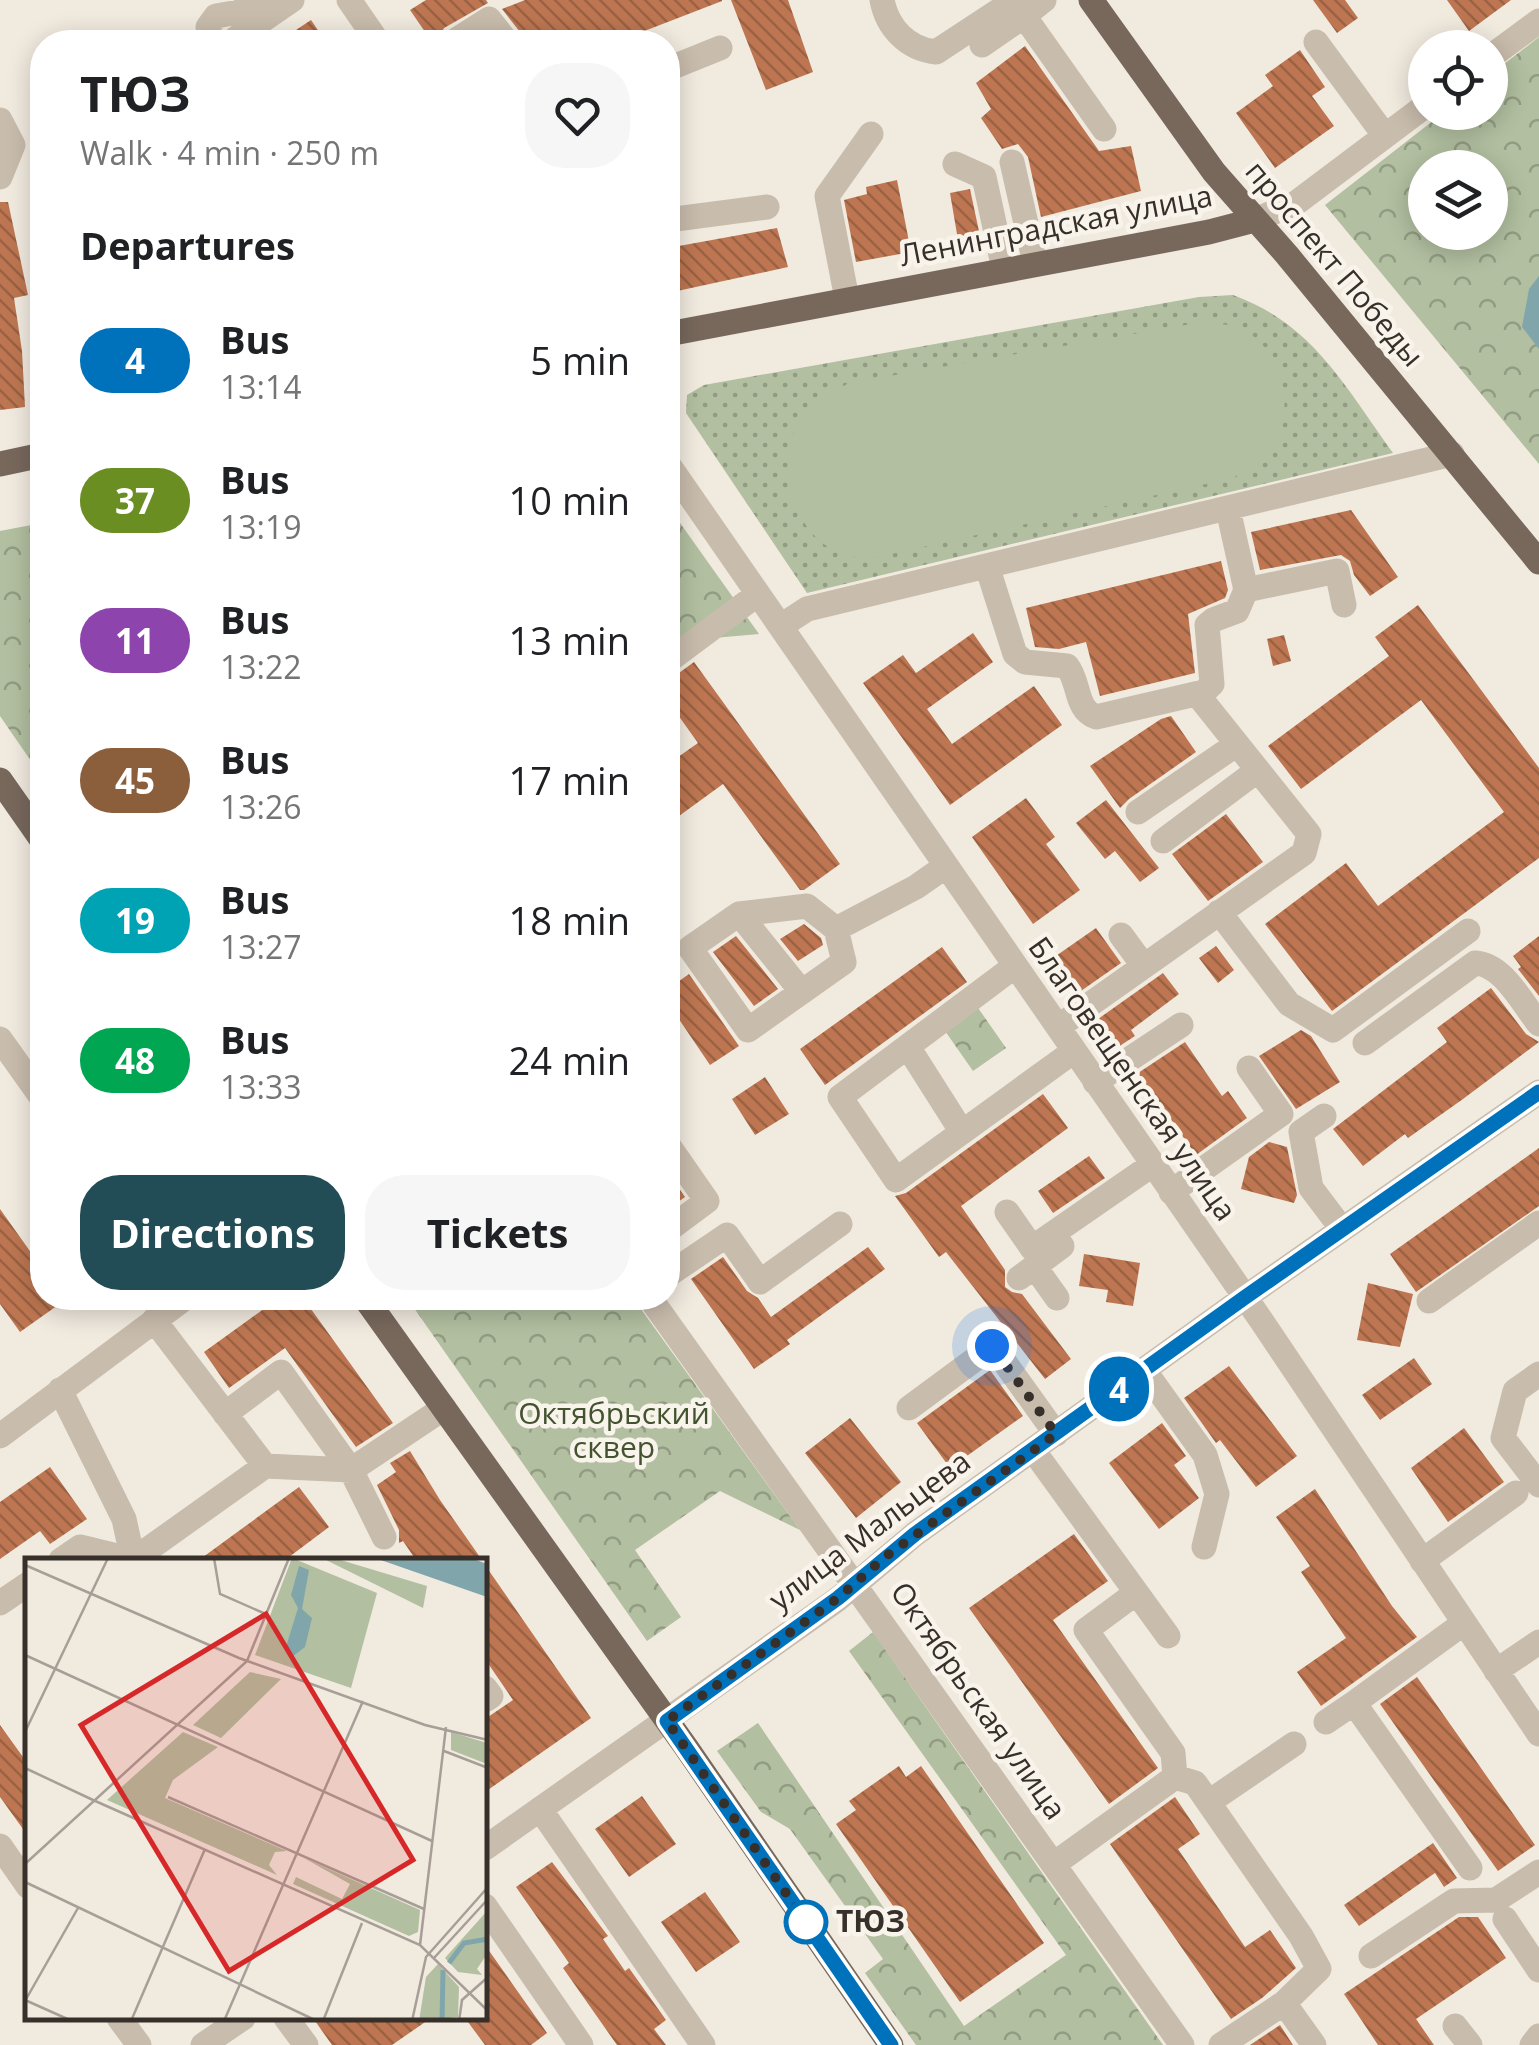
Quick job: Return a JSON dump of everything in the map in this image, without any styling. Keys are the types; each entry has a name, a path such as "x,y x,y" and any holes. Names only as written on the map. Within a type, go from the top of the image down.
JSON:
{"main road":[{"name":"проспект Победы","path":"1090,0 1188,138 1539,562"},
{"name":"Ленинградская улица","path":"680,332 1210,232 1254,220"},
{"path":"0,464 30,458"},
{"path":"0,781 30,823"},
{"path":"375,1310 667,1721 891,2045"}],"street":[{"path":"208,30 216,16 238,12 258,0"},
{"path":"247,30 292,0"},
{"path":"349,0 370,30"},
{"path":"882,0 884,13 900,36 923,51 936,52 1028,5"},
{"path":"982,45 1028,5"},
{"path":"1028,5 1104,128"},
{"path":"472,30 490,18 498,30"},
{"path":"1508,44 1539,21"},
{"path":"1316,42 1385,136"},
{"path":"680,64 720,48"},
{"name":"Ленинградская улица","path":"1254,220 1296,203 1408,119"},
{"path":"0,120 13,144 0,177"},
{"path":"847,300 826,196 871,134"},
{"path":"1012,162 1035,263"},
{"path":"955,164 984,177 1004,269"},
{"path":"680,218 766,206"},
{"path":"781,626 806,609 1452,454"},
{"name":"Благовещенская улица","path":"680,481 1261,1320 1539,1734"},
{"path":"987,566 1016,654 1025,662 1067,666 1084,710 1096,718 1197,694 1212,684 1208,625 1236,610 1246,590 1228,509"},
{"path":"1246,590 1336,571 1344,605"},
{"path":"680,652 758,594"},
{"path":"1058,1027 1304,853 1309,844 1309,834 1197,694"},
{"path":"1138,812 1237,744"},
{"path":"1163,841 1258,770"},
{"path":"836,929 946,866"},
{"path":"808,906 836,929 844,962 748,1030 690,948 738,914 808,906"},
{"path":"1219,912 1289,1004 1332,1030 1468,931"},
{"path":"738,914 802,992"},
{"path":"1122,935 1143,965"},
{"path":"1365,1043 1475,963 1487,964 1497,971 1539,1024"},
{"path":"1015,966 840,1097 896,1180 1074,1051"},
{"path":"1095,1082 1181,1025"},
{"path":"0,1039 30,1081"},
{"path":"908,1048 962,1132"},
{"path":"1250,1068 1280,1114 1301,1132 1311,1188 1342,1229"},
{"name":"улица Мальцева","path":"488,1840 540,1810 667,1721 1144,1370 1539,1092"},
{"path":"1007,1212 1032,1248 1280,1114"},
{"path":"1301,1132 1324,1116"},
{"path":"680,1162 707,1201 680,1221"},
{"path":"1057,1298 1027,1272 1160,1177"},
{"path":"1429,1301 1539,1223"},
{"path":"680,1267 728,1235 760,1282 840,1224"},
{"path":"0,1436 168,1310"},
{"name":"Октябрьская улица","path":"659,1310 1182,2045"},
{"path":"154,1320 265,1466"},
{"path":"908,1408 992,1346 1056,1434"},
{"path":"1144,1370 1205,1455 1217,1494 1204,1547"},
{"path":"225,1414 281,1372 351,1470 384,1538"},
{"path":"1422,1560 1527,1489 1503,1438 1515,1391 1539,1374"},
{"path":"60,1390 124,1519 133,1558"},
{"path":"136,1558 265,1466 351,1470 444,1408"},
{"path":"1034,1450 1168,1636"},
{"path":"64,1558 80,1547 125,1558"},
{"path":"0,1603 25,1586"},
{"path":"1136,1593 1086,1630 1172,1753 1175,1778"},
{"path":"1326,1722 1464,1623"},
{"path":"1496,1671 1539,1642"},
{"path":"1354,1704 1470,1868"},
{"path":"1208,1802 1294,1744"},
{"path":"1054,1864 1175,1778 1195,1783 1302,1936 1319,1969 1284,2004 1220,2045"},
{"path":"540,1810 703,2045"},
{"path":"0,1846 25,1882"},
{"path":"1371,1956 1454,1901 1496,1900 1539,1872"},
{"path":"488,1910 581,2045"},
{"path":"1506,1919 1539,1970"},
{"path":"1284,2004 1314,2045"},
{"path":"121,2020 139,2045"},
{"path":"203,2045 240,2020"},
{"path":"287,2020 306,2045"},
{"path":"1532,2045 1539,2036"}],"green space":[{"path":"1539,37 1539,464 1325,205 1421,130 1508,130 1508,61"},
{"path":"1233,295 1261,307 1306,340 1393,453 807,593 686,413 687,395 704,385 1199,297"},
{"path":"1197,323 1232,326 1257,339 1277,367 1282,385 1284,421 1279,437 1263,459 1233,478 878,557 855,557 835,551 817,539 794,503 788,460 800,420 815,403 849,383"},
{"path":"680,523 759,634 680,641"},
{"path":"30,525 30,760 0,716 0,531"},
{"path":"976,1005 1006,1048 973,1071 943,1028"},
{"name":"Октябрьский сквер","path":"415,1310 642,1310 800,1530 720,1491 635,1550 681,1617 647,1641"},
{"path":"873,1632 1163,2045 916,2045 865,1973 883,1959 790,1829 761,1812 717,1751 758,1723 964,2026 1066,1955 849,1651"}],"water":[{"path":"1539,276 1539,349 1522,327 1529,289"}],"building":[{"path":"426,0 488,3 443,30 424,30 410,10"},
{"path":"525,0 722,0 647,30 518,30 502,9"},
{"path":"731,0 788,0 813,72 766,90"},
{"path":"1313,0 1345,0 1358,18 1337,33"},
{"path":"1447,0 1511,0 1470,30"},
{"path":"311,20 318,30 296,30"},
{"path":"1025,46 1099,151 1131,146 1141,191 1041,217 1028,157 1018,144 1002,149 981,118 991,109 976,83"},
{"path":"1300,50 1325,87 1312,96 1334,126 1275,168 1236,113 1273,86 1265,75"},
{"path":"897,180 911,252 856,262 844,200 867,194 866,187"},
{"path":"970,189 980,236 958,240 950,193"},
{"path":"0,202 8,202 28,295 14,298 25,407 0,410"},
{"path":"777,228 788,267 680,290 680,246"},
{"path":"1351,510 1398,577 1370,596 1354,575 1350,561 1341,555 1260,570 1251,532"},
{"path":"1221,561 1228,590 1225,598 1188,614 1195,673 1100,696 1086,642 1059,649 1035,647 1026,608"},
{"path":"1418,605 1539,768 1539,858 1332,1011 1265,924 1346,863 1378,906 1504,812 1421,700 1301,789 1268,746 1389,656 1375,637"},
{"path":"973,633 993,662 927,709 952,744 1034,686 1062,725 950,805 863,683 903,655 916,673"},
{"path":"1284,635 1291,661 1273,666 1267,639"},
{"path":"694,662 840,864 804,890 800,890 723,784 680,815 680,756 698,743 680,718 680,672"},
{"path":"1171,716 1196,752 1120,808 1090,766"},
{"path":"1026,798 1055,837 1046,844 1080,890 1033,924 972,837"},
{"path":"1106,800 1159,868 1140,882 1115,851 1105,859 1076,823"},
{"path":"1226,814 1263,862 1208,901 1172,854"},
{"path":"804,924 821,938 823,945 798,961 780,939"},
{"path":"1096,928 1121,963 1078,993 1053,958"},
{"path":"736,936 778,989 754,1006 713,952"},
{"path":"1539,936 1539,996 1513,956"},
{"path":"1216,946 1234,970 1218,983 1199,958"},
{"path":"942,947 967,982 825,1085 800,1049"},
{"path":"1163,973 1179,994 1131,1030 1135,1036 1118,1047 1098,1019"},
{"path":"689,974 739,1046 710,1065 680,1021 680,980"},
{"path":"1491,988 1526,1034 1539,1042 1408,1138 1405,1134 1363,1166 1333,1129 1447,1042 1437,1028"},
{"path":"1301,1030 1311,1036 1340,1082 1296,1109 1259,1056"},
{"path":"1185,1042 1222,1096 1228,1091 1247,1118 1196,1155 1138,1073"},
{"path":"765,1077 789,1114 755,1135 732,1099"},
{"path":"1043,1094 1068,1128 961,1206 1005,1270 1005,1287 1022,1294 1071,1359 1045,1379 946,1252 939,1257 895,1196 906,1193"},
{"path":"1269,1142 1287,1147 1297,1195 1294,1203 1241,1189 1249,1157"},
{"path":"1539,1148 1539,1206 1416,1292 1390,1254"},
{"path":"1089,1156 1105,1178 1053,1213 1038,1191"},
{"path":"0,1209 30,1251 30,1310 51,1310 20,1332 0,1304"},
{"path":"868,1247 885,1269 787,1340 790,1344 754,1369 691,1279 723,1257 771,1317"},
{"path":"1084,1254 1140,1263 1133,1306 1106,1302 1108,1290 1079,1286"},
{"path":"1368,1283 1413,1294 1400,1347 1357,1340"},
{"path":"262,1310 312,1310 393,1423 356,1447 285,1348 229,1388 204,1352"},
{"path":"1414,1358 1432,1384 1380,1420 1362,1395"},
{"path":"1229,1366 1297,1456 1256,1487 1220,1440 1216,1443 1184,1398"},
{"path":"990,1370 1023,1416 950,1468 917,1423"},
{"path":"850,1418 901,1482 856,1518 805,1453"},
{"path":"1162,1423 1186,1456 1174,1465 1199,1498 1159,1529 1109,1463"},
{"path":"1464,1428 1504,1482 1448,1522 1411,1468"},
{"path":"410,1451 481,1558 415,1558 403,1541 399,1543 399,1530 377,1485 396,1472 390,1463"},
{"path":"50,1467 87,1519 50,1544 40,1531 0,1559 0,1502"},
{"path":"299,1487 329,1527 288,1558 202,1558"},
{"path":"1315,1489 1417,1637 1321,1706 1297,1672 1346,1638 1301,1572 1310,1566 1276,1517"},
{"path":"1074,1534 1108,1581 1053,1620 1158,1768 1109,1804 969,1608"},
{"path":"488,1569 591,1718 488,1790 488,1717 513,1700 488,1663"},
{"path":"1417,1677 1535,1845 1498,1871 1380,1704"},
{"path":"0,1725 25,1760 25,1832 0,1797"},
{"path":"899,1766 906,1777 921,1766 1044,1943 960,2002 836,1824 856,1810 849,1801"},
{"path":"642,1796 676,1844 629,1877 595,1829"},
{"path":"1175,1797 1200,1834 1178,1849 1245,1947 1270,1930 1296,1968 1231,2019 1110,1844"},
{"path":"1433,1843 1457,1878 1444,1887 1435,1873 1359,1926 1344,1905"},
{"path":"552,1862 608,1936 603,1939 625,1971 629,1968 666,2020 654,2029 666,2045 617,2045 563,1968 569,1963 516,1887"},
{"path":"705,1892 740,1942 696,1972 661,1922"},
{"path":"1459,1917 1478,1917 1506,1958 1416,2019 1434,2045 1378,2045 1344,1994"},
{"path":"488,1949 547,2033 531,2045 485,2045 466,2020 488,2020"},
{"path":"314,2020 428,2020 392,2045 332,2045"},
{"path":"1280,2025 1293,2045 1250,2045"}],"bus line":[{"name":"4","path":"891,2045 667,1721 838,1598 915,1534 1539,1092"}],"place":[{"name":"ТЮЗ","path":"806,1922"}],"route":[{"path":"806,1922 667,1721 1056,1434 992,1346"}]}
